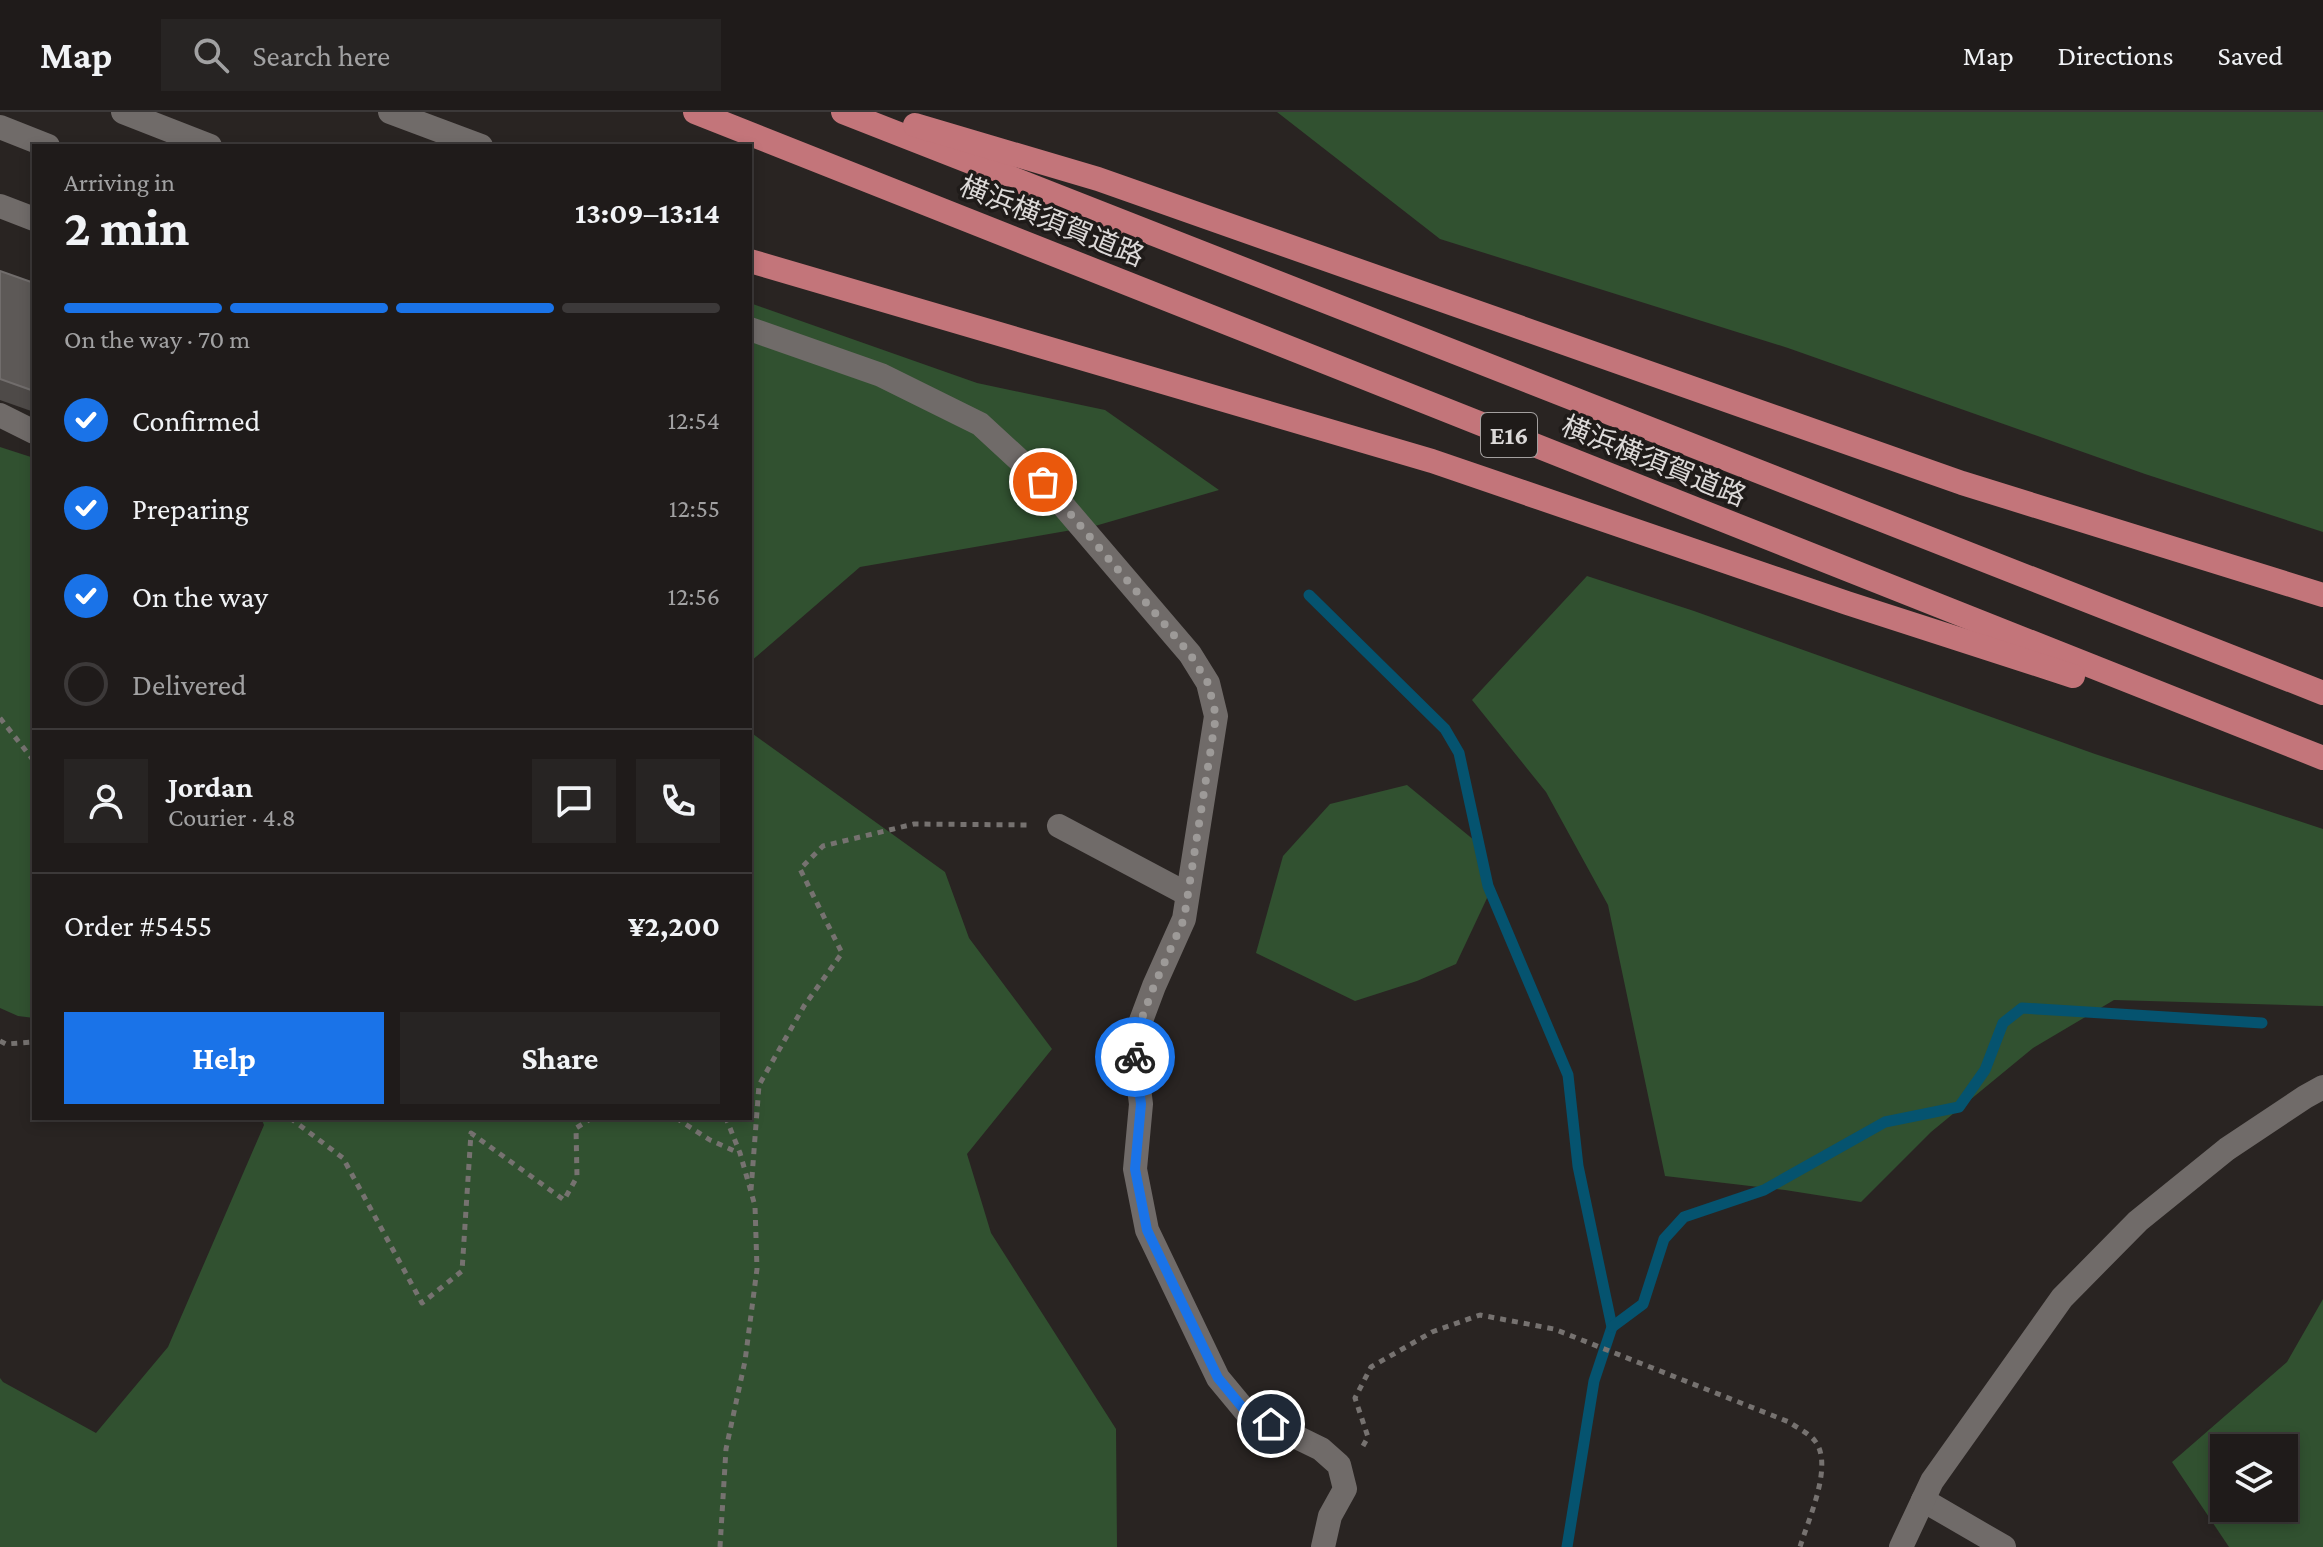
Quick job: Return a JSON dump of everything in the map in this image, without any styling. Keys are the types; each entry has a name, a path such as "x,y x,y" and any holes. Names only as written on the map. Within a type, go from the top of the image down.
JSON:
{"highway":[{"name":"横浜横須賀道路","path":"695,112 2323,758"},
{"name":"横浜横須賀道路","path":"843,112 2323,693"},
{"path":"871,112 1098,179 1962,483 2323,595"},
{"path":"752,262 1432,461 1847,603 2278,741"}],"street":[{"path":"123,112 205,144"},
{"path":"390,112 476,144"},
{"path":"0,127 43,144"},
{"path":"0,206 32,218"},
{"path":"752,330 881,375 980,424 1043,482 1190,654 1208,683 1216,716 1184,919 1133,1042 1141,1104 1135,1169 1147,1230 1218,1378 1247,1413 1321,1449 1339,1465 1345,1489 1330,1516 1323,1547"},
{"path":"0,415 32,431"},
{"path":"1059,826 1187,894"},
{"path":"1901,1547 1932,1481 2062,1298 2138,1221 2216,1158 2323,1087"},
{"path":"1923,1500 2004,1547"}],"path":[{"path":"0,718 32,758"},
{"path":"751,1190 759,1085 804,1006 842,953 800,869 823,846 914,824 1059,826"},
{"path":"0,1041 6,1044 32,1042"},
{"path":"293,1120 343,1158 422,1303 462,1271 471,1133 564,1200 577,1177 576,1128 589,1120"},
{"path":"679,1120 710,1140 740,1153"},
{"path":"720,1547 726,1449 745,1361 757,1269 755,1206 727,1120"},
{"path":"1342,1476 1368,1437 1355,1398 1371,1367 1432,1332 1480,1315 1554,1329 1789,1422 1815,1439 1822,1454 1823,1471 1800,1547"}],"green space":[{"path":"1277,112 2323,112 2323,532 2145,474 1788,348 1440,239"},
{"path":"752,304 977,383 1105,410 1219,490 1095,526 860,567 752,660"},
{"path":"0,447 32,457 32,1018 18,1016 0,1008"},
{"path":"1587,576 2095,754 2323,829 2323,1006 2114,1000 2033,1048 1931,1132 1861,1202 1665,1176 1608,905 1546,792 1472,700"},
{"path":"752,718 753,734 945,872 969,938 1052,1049 967,1154 991,1233 1116,1429 1117,1547 0,1547 0,1378 96,1433 168,1347 264,1125 262,1120 752,1120"},
{"path":"1407,785 1480,845 1488,896 1456,964 1417,981 1355,1001 1256,953 1283,856 1330,804"},
{"path":"2323,1299 2323,1547 2229,1547 2212,1522 2298,1522 2298,1434 2210,1434 2210,1519 2172,1462 2287,1362"}],"building":[{"path":"0,271 32,282 32,390 0,379"}],"waterway":[{"path":"1309,595 1445,729 1459,753 1488,886 1568,1075 1578,1166 1612,1327 1594,1381 1567,1547"},
{"path":"1612,1327 1643,1304 1664,1239 1684,1217 1764,1190 1885,1122 1959,1107 1985,1070 2003,1023 2022,1008 2262,1023"}],"way so far":[{"path":"1043,482 1190,654 1208,683 1216,716 1184,919 1133,1042 1135,1057"}],"route":[{"path":"1135,1057 1141,1104 1135,1169 1147,1230 1218,1378 1247,1413 1271,1424"}]}
